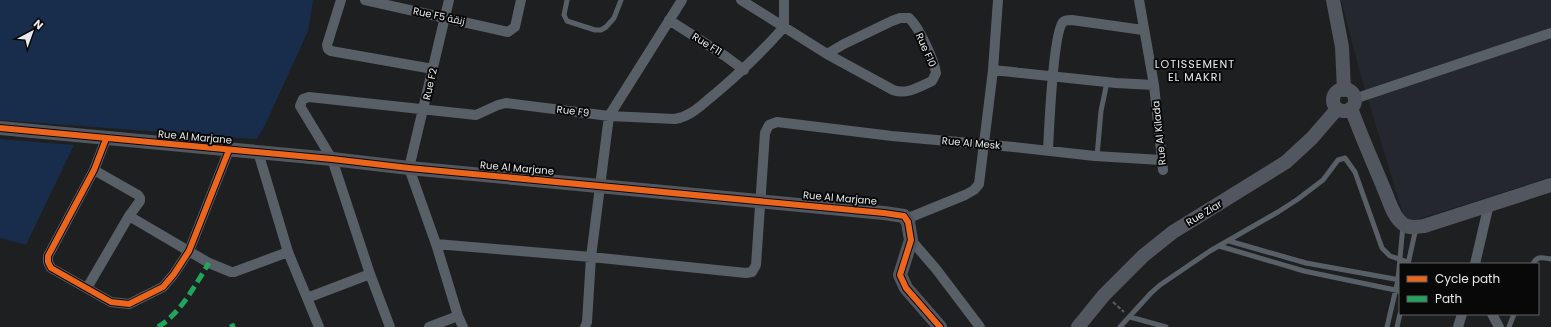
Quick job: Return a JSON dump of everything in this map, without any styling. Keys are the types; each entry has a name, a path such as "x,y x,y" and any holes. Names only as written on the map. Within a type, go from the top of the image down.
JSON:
{"street":[{"path":"341,0 327,45 328,49 331,51 433,69"},
{"name":"Rue F5 زنقة","path":"365,0 401,4 445,17 508,32 515,27 521,0"},
{"name":"Rue F2","path":"409,168 449,0"},
{"path":"585,327 587,322 591,257 599,186 609,116 682,0"},
{"name":"Rue F10","path":"740,0 827,54 864,76 900,93 932,82 936,73 924,42 917,28 909,18 900,18 892,21 844,44 827,54"},
{"path":"784,0 784,27"},
{"path":"940,327 902,283 900,272 911,240 910,228 906,219 952,202 974,190 980,181 993,70 998,0"},
{"name":"Rue Al Kilada","path":"1138,0 1154,85 1162,165"},
{"path":"1333,0 1342,47 1347,101 1397,218 1409,226 1424,226 1551,185"},
{"name":"Rue F11","path":"669,20 744,70"},
{"path":"1048,150 1053,76 1061,26 1065,21 1072,20 1143,30"},
{"name":"Rue F9","path":"332,159 300,106 303,99 309,97 476,115 506,103 609,116 674,119 685,117 695,111 744,70 784,27"},
{"path":"1347,101 1551,33"},
{"path":"993,70 1107,82 1154,85"},
{"name":"Rue Ziar","path":"1078,327 1104,294 1143,256 1172,232 1286,162 1312,138 1347,101"},
{"name":"Rue Al Mesk","path":"760,201 766,129 772,122 892,136 1048,150 1162,165"},
{"name":"Rue Al Marjane","path":"0,128 884,213 903,216 906,219"},
{"path":"106,139 94,170 48,256 48,262 51,268 111,302 129,304 163,287 174,274 188,251 229,150"},
{"path":"258,152 288,252 319,327"},
{"path":"332,159 370,274 390,327"},
{"path":"409,168 436,244 458,316 464,327"},
{"path":"87,288 129,216 140,201 138,195 94,170"},
{"path":"436,244 591,257 746,273 752,272 756,265 760,201"},
{"path":"1475,263 1489,204"},
{"path":"129,216 209,263 234,272 288,252"},
{"path":"911,240 936,269 980,327"},
{"path":"307,298 370,274"},
{"path":"1458,327 1462,315"},
{"path":"1493,315 1499,327"},
{"path":"429,327 458,316"}],"lane":[{"path":"567,0 564,15 567,21 601,30 614,18 621,0"},
{"path":"1097,156 1101,111 1107,82"},
{"path":"1120,327 1151,293 1160,286 1219,246 1298,199 1323,180 1338,160 1346,158 1355,172 1382,248 1387,255 1408,263 1409,226"},
{"path":"1400,263 1409,226"},
{"path":"1229,241 1306,263 1399,280 1398,290 1387,327"},
{"path":"1219,246 1328,276 1398,290"},
{"path":"1254,256 1256,248"},
{"path":"1280,264 1281,256"},
{"path":"1534,263 1540,257 1551,259"},
{"path":"1304,270 1306,263"},
{"path":"1328,276 1330,268"},
{"path":"1351,281 1353,272"},
{"path":"1374,285 1376,276"},
{"path":"1397,327 1400,315"},
{"path":"1509,327 1514,315"},
{"path":"1130,317 1166,327"}],"path":[{"path":"1104,294 1130,317"}],"shaded area":[{"path":"0,0 313,0 308,31 266,123 257,139 0,120"},
{"path":"1341,0 1551,0 1551,177 1406,223 1364,87"},
{"path":"0,139 74,145 26,245 0,238"}],"marked path":[{"path":"158,327 181,306 209,263"},
{"path":"230,327 235,325"}],"cycle path":[{"path":"0,128 332,159 409,168 904,216 908,222 911,240 900,275 906,288 940,327"},
{"path":"106,139 94,170 48,256 48,262 51,268 111,302 129,304 163,287 174,274 189,251 229,150"}],"district":[{"name":"LOTISSEMENT EL MAKRI","path":"1195,70"}]}
